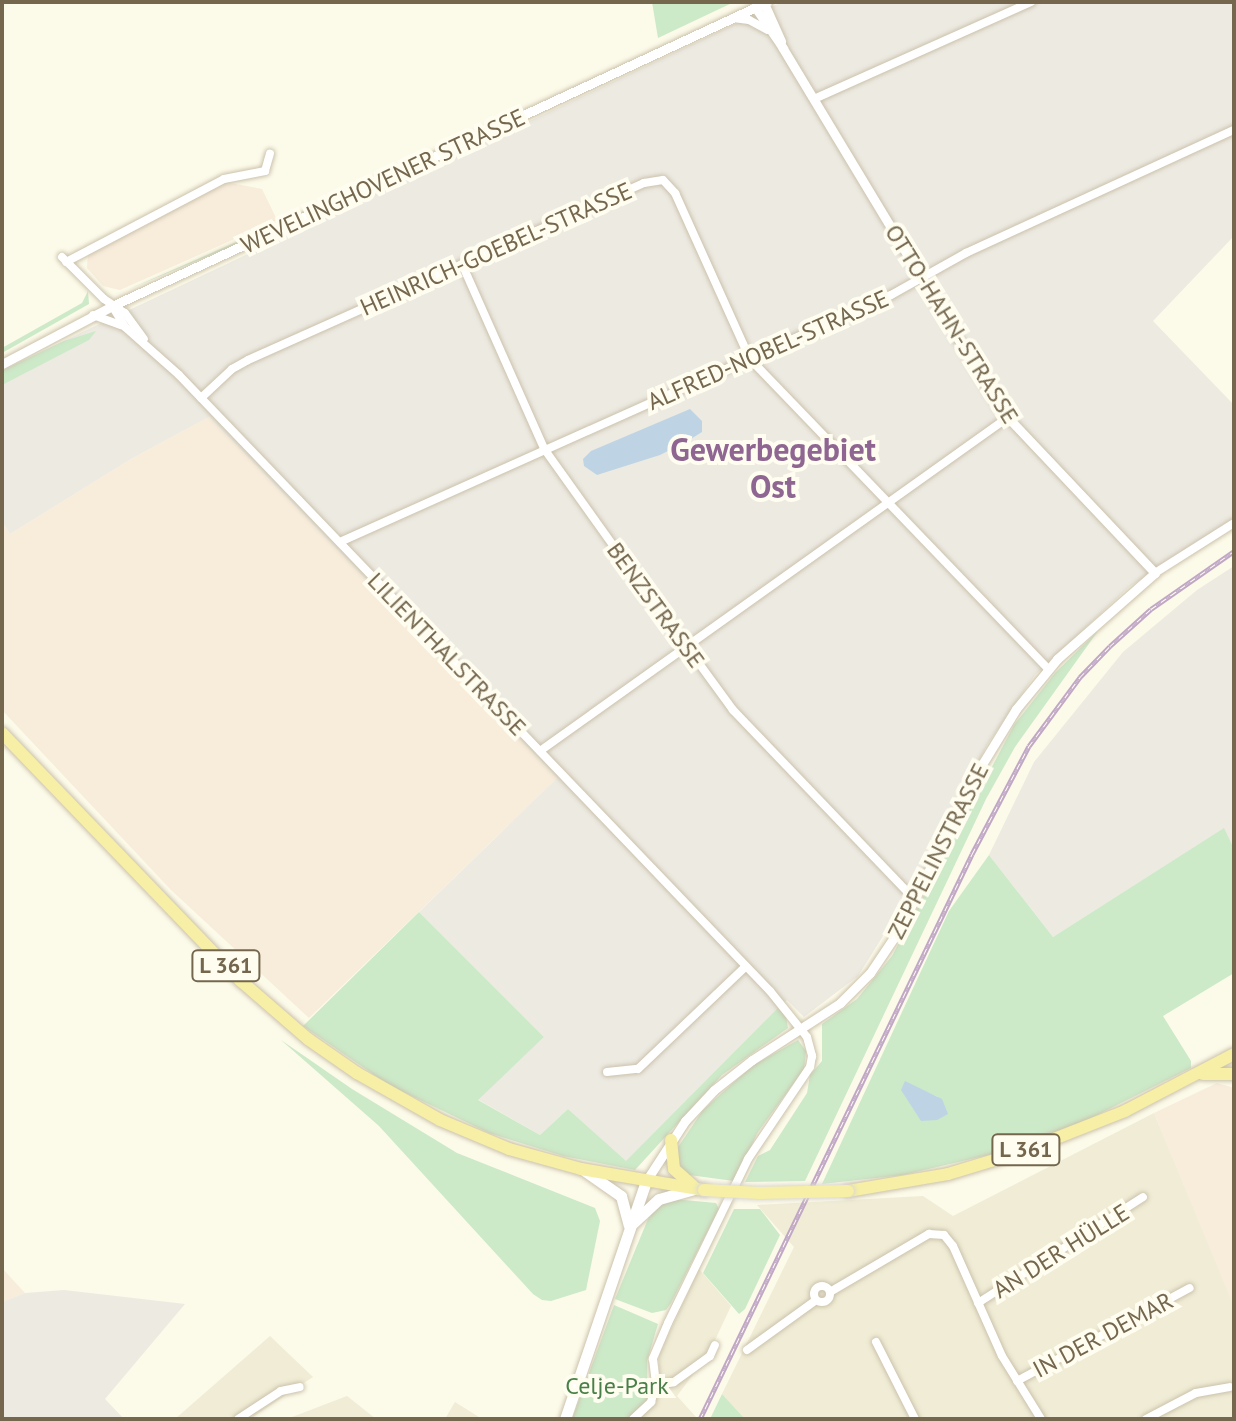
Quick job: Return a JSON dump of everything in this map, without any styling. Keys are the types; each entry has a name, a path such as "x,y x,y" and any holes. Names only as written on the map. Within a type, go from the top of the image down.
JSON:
{"main road":[{"name":"L 361","path":"2,733 215,956 323,1050 369,1081 448,1124 509,1149 581,1169 700,1189 768,1193 848,1191 948,1174 1012,1155 1117,1115 1234,1054"},
{"path":"1196,1075 1234,1074"},
{"path":"671,1140 674,1169 700,1189"},
{"path":"581,1169 602,1180 621,1196 629,1226"},
{"path":"565,1419 646,1181"},
{"path":"629,1226 659,1199 700,1189"}],"street":[{"path":"814,99 1028,3"},
{"name":"OTTO-HAHN-STRASSE","path":"759,4 768,30 783,48"},
{"name":"OTTO-HAHN-STRASSE","path":"759,4 922,281 1007,418 1155,573"},
{"name":"WEVELINGHOVENER STRASSE","path":"2,364 93,315 759,4"},
{"path":"732,18 749,20 768,30"},
{"name":"ALFRED-NOBEL-STRASSE","path":"340,542 922,281 966,253 1234,130"},
{"name":"LILIENTHALSTRASSE","path":"146,344 131,319 112,306 64,260 224,179 265,171 270,154"},
{"name":"HEINRICH-GOEBEL-STRASSE","path":"201,398 232,369 248,360 644,183 663,180 675,193 750,359"},
{"name":"BENZSTRASSE","path":"462,264 545,450 685,646 749,727 915,900"},
{"name":"LILIENTHALSTRASSE","path":"112,306 125,327"},
{"name":"LILIENTHALSTRASSE","path":"93,315 125,327 201,398 746,966 802,1029"},
{"path":"750,359 1048,669"},
{"path":"540,751 1007,418"},
{"name":"ZEPPELINSTRASSE","path":"646,1181 690,1115 728,1078 840,1003 864,980 887,949 915,900 989,751 1048,669 1155,573 1234,523"},
{"path":"607,1072 638,1069 746,966"},
{"path":"633,1419 651,1402 656,1385 653,1359 748,1159 810,1067 811,1050 802,1029"},
{"name":"AN DER HÜLLE","path":"978,1303 1143,1197"},
{"path":"747,1350 816,1300 814,1292 819,1286 830,1292 839,1283 937,1233 952,1244 1017,1381 1041,1419"},
{"name":"IN DER DEMAR","path":"1017,1381 1190,1288"},
{"path":"876,1342 915,1419"},
{"path":"656,1385 674,1382 710,1356 715,1345"},
{"path":"238,1419 281,1391 300,1387"},
{"path":"1146,1419 1196,1393 1229,1387"}],"shaded area":[{"path":"782,2 1234,2 1234,236 1153,321 1234,405 1234,520 1129,587 1035,675 987,745 928,864 858,976 804,1017 787,1000 626,1162 568,1109 540,1135 477,1099 544,1037 419,912 557,778 209,417 131,459 10,534 2,522 2,370"},
{"path":"225,182 262,189 277,220 120,290 103,286 87,268 88,253"},
{"path":"209,417 557,778 309,1018 171,890 2,710 2,522 10,534 131,459"},
{"path":"1234,566 1234,849 1223,829 1053,937 989,855 1034,762 1123,652 1197,590"},
{"path":"1217,1083 1234,1088 1233,1305 1154,1113"},
{"path":"1154,1113 1234,1305 1234,1419 745,1419 722,1394 794,1247 757,1205 923,1196 953,1216"},
{"path":"2,1268 25,1293 2,1302"},
{"path":"699,1269 731,1306 709,1353 677,1396 696,1417 637,1419 654,1404 659,1389 659,1355"},
{"path":"64,1290 185,1304 105,1399 124,1419 2,1419 2,1302 25,1293"},
{"path":"270,1336 313,1377 250,1419 175,1419"},
{"path":"347,1396 376,1419 287,1419"},
{"path":"455,1402 482,1419 445,1419"}],"green space":[{"path":"652,2 734,2 658,38"},
{"path":"457,140 242,242 127,290 241,240"},
{"path":"88,291 89,304 2,353 2,348 82,303"},
{"path":"96,331 89,340 2,385 2,371 64,341"},
{"path":"1098,631 1015,747 986,799 805,1181 745,1182 758,1156 770,1150 807,1093 810,1075 822,1061 822,1024 857,999 892,956 1014,725 1055,673"},
{"path":"1224,828 1234,849 1234,973 1163,1016 1191,1061 1191,1068 1087,1120 1050,1134 1012,1143 1001,1152 903,1175 822,1184 949,911 989,855 1053,937","holes":["917,1088 938,1097 916,1111 913,1106"]},
{"path":"419,912 544,1037 478,1100 540,1135 568,1109 626,1161 778,1008 786,1016 788,1028 722,1075 635,1170 563,1156 489,1133 389,1085 303,1026"},
{"path":"281,1040 352,1089 457,1153 595,1208 600,1221 586,1290 551,1301 533,1294 379,1126"},
{"path":"798,1040 806,1051 804,1069 758,1132 734,1181 689,1175 677,1165 676,1150 703,1110 752,1066"},
{"path":"673,1199 716,1203 719,1209 671,1303 666,1310 652,1313 615,1299 648,1219 659,1205"},
{"path":"734,1209 760,1209 780,1235 745,1309 739,1314 703,1273"},
{"name":"Celje-Park","path":"614,1305 658,1324 647,1361 648,1403 627,1419 572,1419"},
{"path":"722,1394 745,1419 710,1419"}],"water":[{"path":"690,409 702,421 702,432 686,442 660,455 597,475 584,466 583,459 591,451"},
{"path":"905,1081 942,1099 948,1114 937,1120 921,1121 901,1090"}],"railway":[{"path":"700,1419 972,854 1029,746 1080,677 1110,646 1151,609 1234,551"}],"district":[{"name":"Gewerbegebiet Ost","path":"773,468"}]}
